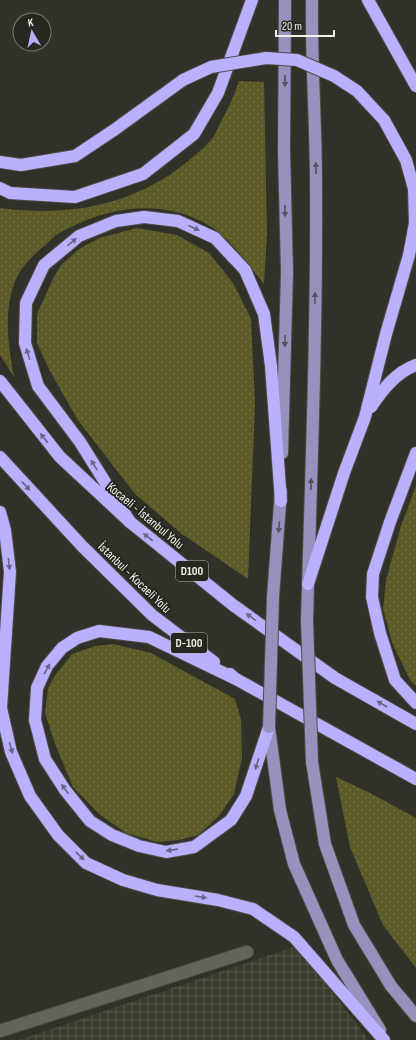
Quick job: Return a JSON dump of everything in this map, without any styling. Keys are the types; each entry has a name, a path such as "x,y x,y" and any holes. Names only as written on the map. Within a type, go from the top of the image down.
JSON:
{"highway":[{"path":"0,188 10,193 75,197 143,174 194,134 218,93 252,0"},
{"path":"368,0 416,86"},
{"path":"0,162 21,165 75,156 183,80 211,67 266,58 297,60 334,76 357,91 384,120 406,160 414,189 415,223 409,255 386,334 365,417 344,473 308,584"},
{"path":"130,522 80,442 38,386 25,343 26,303 44,265 80,236 116,221 144,217 178,221 215,238 246,270 264,314 271,366 281,501"},
{"path":"365,417 381,392 411,367"},
{"name":"Kocaeli - İstanbul Yolu","path":"0,381 60,458 130,522 233,605 329,673 416,724"},
{"path":"416,453 390,522 373,574 372,597 380,633 395,680 416,703"},
{"name":"İstanbul - Kocaeli Yolu","path":"0,457 82,546 152,615 236,679 416,779"},
{"path":"0,512 5,530 10,572 1,708 12,752 30,796 58,835 86,863 123,880 157,890 218,900 253,909 294,937 385,1040"},
{"path":"236,679 149,638 99,631 77,638 62,648 47,666 37,688 35,720 45,759 65,790 90,821 112,835 139,846 166,852 194,847 231,820 246,796 269,727"}],"main road":[{"path":"285,0 284,152 287,272 281,501 273,597 269,727 280,810 294,864 337,960 385,1040"},
{"path":"312,0 316,183 316,268 307,621 312,762 325,844 354,925 392,986 416,1016"}],"street":[{"path":"0,1031 247,952"}],"shaded area":[{"path":"239,81 264,82 267,234 264,284 236,249 220,233 211,226 185,215 154,208 138,208 122,210 90,219 55,236 35,254 21,270 16,279 9,303 8,315 10,353 14,377 0,355 0,208 50,211 75,209 99,205 145,189 166,177 187,162 212,139 230,104"},
{"path":"137,228 177,235 209,253 233,283 251,319 255,404 248,579 182,534 135,494 77,419 50,371 37,343 37,314 61,265 79,249 99,238"},
{"path":"416,486 416,686 410,680 393,645 383,609 386,580 401,526"},
{"path":"113,644 151,653 235,699 241,719 242,758 234,794 219,816 198,835 179,840 157,842 126,833 99,814 73,787 55,744 45,713 48,688 56,674 72,654 95,646"},
{"path":"336,777 370,793 416,818 416,968 383,925 350,847"},
{"path":"297,946 369,1040 19,1040"}]}
